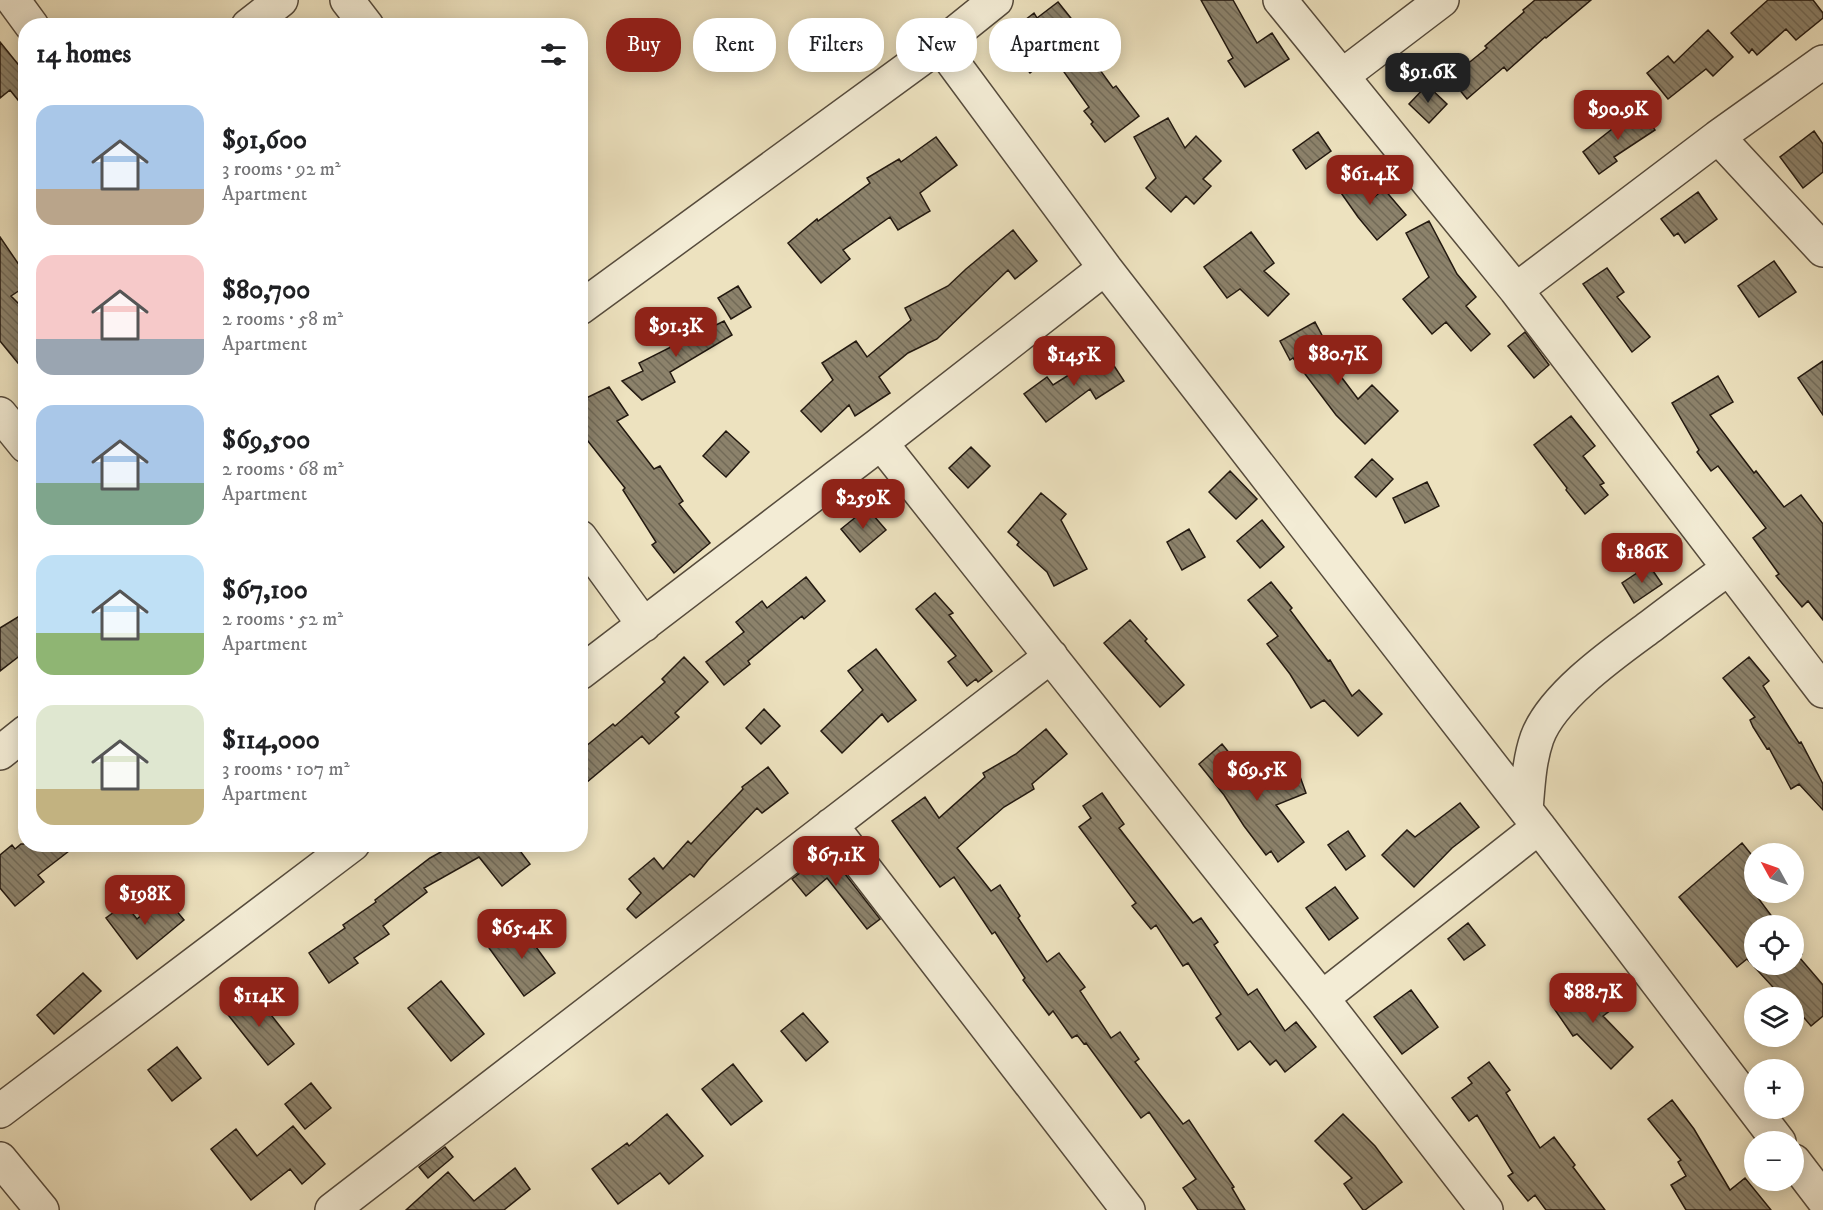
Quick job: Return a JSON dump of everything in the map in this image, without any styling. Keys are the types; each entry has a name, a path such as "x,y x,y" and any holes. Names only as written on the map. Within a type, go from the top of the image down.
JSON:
{"street":[{"path":"13,0 26,18"},
{"path":"258,18 281,0"},
{"path":"347,0 361,18"},
{"path":"974,18 996,0"},
{"path":"1280,0 1516,290 1823,691"},
{"path":"1342,76 1442,0"},
{"path":"1516,290 1718,137 1823,62"},
{"path":"588,300 903,72"},
{"path":"960,72 1105,268 1771,1131"},
{"path":"1718,137 1823,250"},
{"path":"588,667 1105,268"},
{"path":"0,414 18,437"},
{"path":"881,443 1322,998 1486,1210"},
{"path":"588,548 644,625"},
{"path":"1532,819 1529,772 1538,736 1553,711 1602,663 1729,568"},
{"path":"332,1210 1051,656"},
{"path":"0,753 18,738"},
{"path":"1322,998 1532,819"},
{"path":"831,825 1128,1210"},
{"path":"0,1111 342,852"},
{"path":"0,1159 42,1210"},
{"path":"1804,1174 1823,1199"}],"building":[{"path":"1201,0 1233,0 1257,43 1272,33 1289,59 1245,87 1228,61 1233,58"},
{"path":"1535,0 1591,0 1507,71 1504,67 1467,99 1450,78 1487,48 1485,46"},
{"path":"1768,0 1813,0 1823,13 1823,18 1796,40 1786,29 1757,55 1752,49 1749,53 1731,33"},
{"path":"1058,2 1071,18 1037,18"},
{"path":"1034,13 1037,18 1028,18"},
{"path":"1708,30 1733,57 1713,76 1706,69 1668,99 1647,73 1668,56 1674,63"},
{"path":"0,42 18,64 18,100 10,90 0,98"},
{"path":"1064,72 1101,72 1113,88 1116,86 1139,116 1105,142 1084,111 1089,107"},
{"path":"1427,85 1447,104 1429,123 1409,104"},
{"path":"1641,109 1655,130 1614,157 1617,161 1599,174 1583,152"},
{"path":"1168,118 1185,148 1196,136 1221,161 1203,179 1211,186 1194,204 1186,196 1171,212 1146,188 1156,178 1134,137"},
{"path":"1814,131 1823,144 1823,172 1803,188 1780,157"},
{"path":"1318,132 1331,151 1306,169 1293,150"},
{"path":"936,137 957,165 920,193 930,211 898,230 890,217 843,250 850,259 821,283 788,243 817,219 818,221 870,183 867,178 899,159 901,162"},
{"path":"1352,170 1372,199 1384,189 1406,215 1377,240 1334,183"},
{"path":"1698,192 1717,219 1685,243 1678,233 1674,236 1661,219"},
{"path":"1429,221 1457,274 1476,297 1466,306 1490,334 1471,351 1446,322 1432,334 1403,299 1429,277 1406,233"},
{"path":"1013,230 1037,261 1015,279 1008,270 937,339 908,353 879,377 890,393 855,416 849,405 821,432 801,411 833,380 822,363 856,341 867,357 911,320 905,308 948,286"},
{"path":"1251,232 1274,263 1264,271 1289,294 1268,316 1240,289 1227,298 1204,267"},
{"path":"0,237 18,263 18,291 11,296 18,303 18,363 0,341"},
{"path":"1774,261 1796,292 1759,317 1738,286"},
{"path":"1607,268 1624,292 1617,297 1650,337 1632,352 1583,284"},
{"path":"738,286 751,307 731,319 718,298"},
{"path":"704,319 710,328 724,321 732,335 670,372 675,382 642,400 622,381 643,371 639,363 683,341 679,334"},
{"path":"1315,322 1325,341 1317,345 1358,399 1372,385 1398,411 1365,444 1336,415 1293,358 1290,360 1280,341"},
{"path":"1525,332 1549,365 1534,378 1508,346"},
{"path":"1105,352 1124,381 1096,399 1090,389 1046,422 1024,394 1047,377 1053,385"},
{"path":"1823,361 1823,415 1798,378"},
{"path":"1718,376 1733,402 1710,415 1754,473 1756,471 1784,507 1801,495 1823,524 1823,620 1808,601 1802,607 1776,576 1779,574 1753,538 1766,528 1718,466 1711,471 1697,452 1699,450 1672,403"},
{"path":"609,387 628,415 617,421 654,469 660,466 683,501 679,504 710,543 674,573 652,545 656,542 623,490 625,488 588,441 588,397"},
{"path":"1571,416 1595,446 1583,456 1604,483 1600,485 1608,495 1585,514 1534,445"},
{"path":"726,431 749,452 726,477 703,456"},
{"path":"971,447 990,466 968,488 949,468"},
{"path":"1372,459 1393,479 1376,497 1355,477"},
{"path":"1230,471 1257,499 1236,519 1209,492"},
{"path":"1427,482 1439,506 1405,523 1393,498"},
{"path":"1041,493 1066,514 1061,520 1087,569 1054,586 1047,572 1017,545 1019,542 1008,532"},
{"path":"867,508 886,530 860,552 841,529"},
{"path":"1262,520 1284,547 1260,568 1237,541"},
{"path":"1189,529 1205,557 1182,570 1167,542"},
{"path":"1649,565 1662,584 1634,603 1622,583"},
{"path":"806,577 825,601 804,619 802,616 748,661 750,664 724,685 706,662 744,632 736,622 762,601 767,608"},
{"path":"1271,582 1292,608 1290,610 1328,661 1330,660 1352,696 1359,690 1382,714 1358,736 1324,700 1311,708 1290,674 1267,644 1278,636 1248,600"},
{"path":"935,593 953,613 949,615 992,671 978,682 976,679 967,686 948,662 956,656 916,609"},
{"path":"18,617 18,657 0,671 0,628"},
{"path":"1130,620 1147,639 1145,641 1184,685 1160,707 1104,643"},
{"path":"876,649 916,700 888,722 882,714 842,753 821,731 863,690 848,671"},
{"path":"684,657 708,682 675,713 679,717 649,744 642,736 588,781 588,744 613,724 615,726 665,682 662,679"},
{"path":"1749,657 1769,681 1763,686 1799,743 1801,742 1823,784 1823,810 1799,784 1791,789 1769,748 1767,749 1753,727 1750,720 1755,717 1723,678"},
{"path":"764,709 780,726 761,744 746,728"},
{"path":"1046,729 1067,754 1032,784 1034,789 1004,807 957,848 991,891 1000,885 1020,916 1018,918 1047,962 1059,953 1085,987 1080,991 1111,1038 1120,1032 1139,1059 1135,1062 1183,1124 1189,1120 1234,1187 1232,1188 1245,1210 1198,1210 1183,1188 1196,1179 1149,1112 1141,1118 1086,1043 1084,1044 1077,1035 1072,1038 1053,1011 1049,1015 1023,980 1025,978 995,932 992,934 954,877 940,887 892,821 925,797 939,818 985,777 983,773 1016,754"},
{"path":"1222,744 1257,787 1298,771 1306,793 1276,805 1304,842 1278,862 1271,851 1266,855 1199,764"},
{"path":"768,767 788,793 762,813 757,808 694,877 690,874 636,918 627,909 641,893 629,879 654,858 663,869 688,841 691,844 743,789 742,787"},
{"path":"1102,793 1124,824 1119,828 1193,923 1201,918 1218,942 1214,945 1248,995 1257,989 1285,1031 1296,1022 1316,1047 1285,1072 1276,1060 1270,1065 1250,1041 1238,1050 1216,1018 1221,1014 1188,963 1183,966 1156,925 1151,929 1132,906 1136,903 1079,827 1091,818 1083,806"},
{"path":"1460,803 1479,827 1452,848 1414,887 1382,855 1407,830 1415,837"},
{"path":"1348,831 1365,856 1346,870 1328,845"},
{"path":"1742,843 1744,845 1744,903 1762,903 1771,915 1744,915 1744,961 1737,967 1679,897"},
{"path":"12,845 15,849 18,846 18,852 68,852 38,875 44,882 15,906 0,888 0,855"},
{"path":"441,852 521,852 530,864 502,886 479,857 424,888 427,892 383,926 389,934 354,958 358,963 329,983 309,953 345,928 343,925 376,902 375,900"},
{"path":"828,852 880,919 867,929 827,878 806,896 792,879"},
{"path":"1335,887 1358,918 1329,940 1306,908"},
{"path":"164,896 184,920 137,959 106,918 125,904 137,919"},
{"path":"1468,923 1485,945 1464,960 1448,939"},
{"path":"520,925 555,973 524,996 489,948"},
{"path":"1804,963 1823,985 1823,1016 1811,1026 1804,1018 1804,987 1773,987 1762,975 1804,975"},
{"path":"83,973 101,991 54,1034 37,1015"},
{"path":"441,981 484,1034 451,1061 408,1008"},
{"path":"1591,981 1611,1010 1603,1016 1633,1047 1611,1069 1577,1034 1573,1036 1553,1007"},
{"path":"250,990 294,1044 268,1065 225,1011"},
{"path":"1411,990 1438,1027 1402,1054 1374,1017"},
{"path":"803,1013 828,1042 806,1061 781,1031"},
{"path":"177,1047 201,1078 172,1101 148,1070"},
{"path":"1489,1062 1510,1090 1506,1093 1540,1148 1554,1137 1605,1210 1546,1210 1535,1195 1528,1201 1508,1176 1513,1173 1477,1115 1469,1121 1452,1098 1472,1083 1468,1078"},
{"path":"733,1064 762,1101 731,1125 702,1089"},
{"path":"311,1083 331,1108 305,1129 285,1104"},
{"path":"1672,1100 1694,1129 1730,1190 1744,1179 1744,1191 1756,1191 1771,1210 1686,1210 1671,1185 1686,1176 1678,1162 1681,1160 1648,1119"},
{"path":"667,1114 703,1156 669,1184 660,1173 618,1204 592,1169 627,1143 629,1146"},
{"path":"1343,1114 1375,1146 1402,1182 1365,1210 1344,1184 1352,1178 1315,1141"},
{"path":"293,1126 325,1164 302,1184 290,1169 251,1200 211,1149 236,1129 257,1156"},
{"path":"445,1147 453,1157 428,1178 419,1167"},
{"path":"515,1168 530,1189 504,1210 406,1210 448,1172 474,1201"}]}
